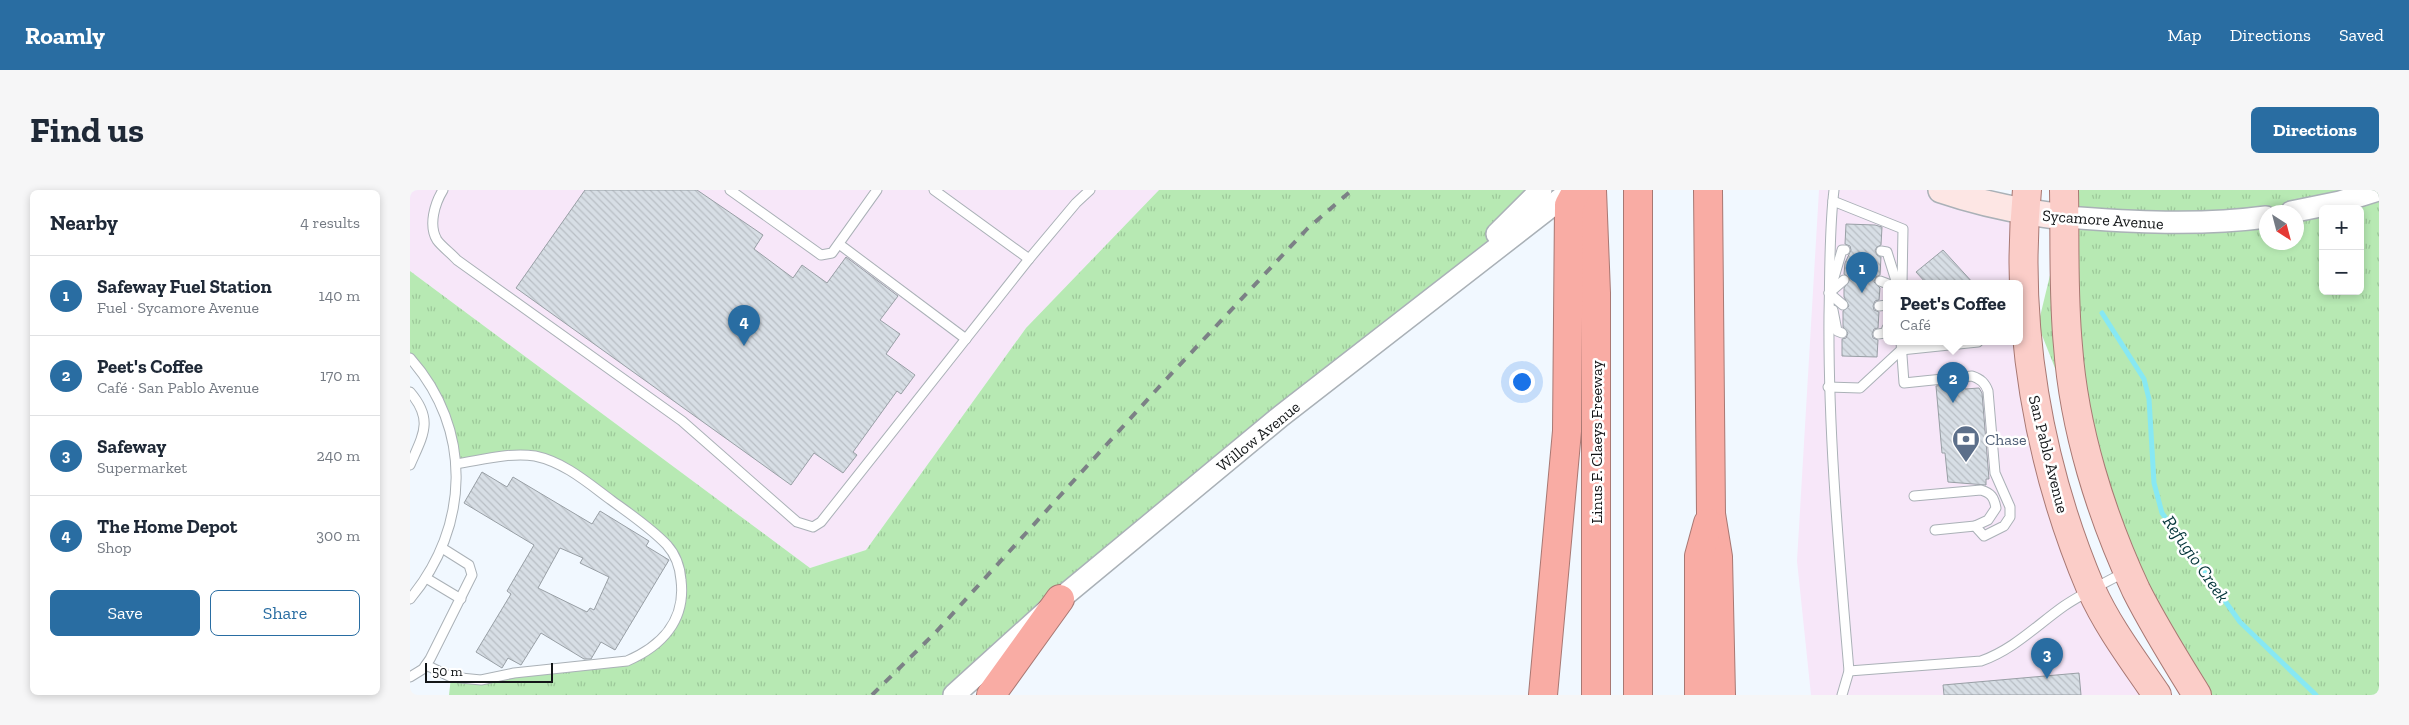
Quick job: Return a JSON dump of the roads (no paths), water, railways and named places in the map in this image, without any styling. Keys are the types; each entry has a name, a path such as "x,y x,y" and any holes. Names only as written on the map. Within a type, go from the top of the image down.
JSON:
{"highway":[{"path":"1543,695 1566,439 1569,205 1577,190"},
{"name":"Linus F. Claeys Freeway","path":"1592,190 1596,293 1596,695"},
{"path":"1638,190 1638,695"},
{"path":"1708,190 1710,514 1718,557 1721,695"},
{"path":"1699,695 1699,556 1710,514"},
{"path":"991,695 1060,599"}],"main road":[{"name":"Sycamore Avenue","path":"1942,190 1970,200 2026,201 2064,217"},
{"path":"2064,190 2064,281 2068,347 2077,412 2099,493 2128,571 2160,634 2197,695"},
{"name":"San Pablo Avenue","path":"2026,201 2023,337 2046,455 2064,514 2092,590 2114,631 2157,695"}],"street":[{"path":"1434,296 1541,190"},
{"name":"Willow Avenue","path":"954,695 1060,599 1282,416 1572,190"},
{"path":"2304,205 2317,198 2378,190"},
{"name":"Sycamore Avenue","path":"2064,217 2177,224 2230,222 2259,218"}],"lane":[{"path":"443,190 435,203 433,222 436,239 457,260 682,421 797,522 813,527 821,522 1029,259 1076,203 1090,190"},
{"path":"730,190 820,255 832,253 877,190"},
{"path":"934,190 1029,259"},
{"path":"1834,190 1829,293 1828,387 1833,482 1849,671 1842,695"},
{"path":"1833,201 1903,229 1902,280"},
{"path":"839,244 966,339"},
{"path":"1842,333 1838,331 1829,293 1842,250 1845,250"},
{"path":"1881,251 1887,252 1896,280"},
{"path":"1829,293 1844,280"},
{"path":"1829,293 1843,305"},
{"path":"1878,334 1883,332"},
{"path":"1828,387 1860,388 1901,346 1920,345"},
{"path":"1901,346 1904,383 1972,376 1979,378 1985,384 1988,391 1994,472 2010,507 2010,517 2004,526 1984,536 1975,526"},
{"path":"410,358 420,369 449,427 456,464 453,514 442,548 426,578 410,599"},
{"path":"410,392 421,404 424,418 424,434 410,465"},
{"path":"426,665 451,677 475,680 627,661 644,654 659,643 671,630 680,611 683,594 677,561 668,546 648,528 579,476 560,465 536,456 514,455 456,464"},
{"path":"1914,496 1981,490 1992,496 1996,508 1988,520 1975,526 1935,530"},
{"path":"410,677 426,665 472,575 469,564 442,548"},
{"path":"1849,671 1987,659 2008,648 2065,605 2128,571"},
{"path":"426,578 461,599"}],"waterway":[{"name":"Refugio Creek","path":"2102,313 2144,379 2149,399 2154,483 2162,513 2240,622 2316,695"}],"railway":[{"path":"872,695 936,632 1159,387 1307,229 1352,190"}],"place":[{"name":"Safeway Fuel Station","path":"1862,293"},
{"name":"The Home Depot","path":"744,346"},
{"name":"Peet's Coffee","path":"1953,403"},
{"name":"Chase","path":"1966,463"},
{"name":"Safeway","path":"2047,679"}]}
